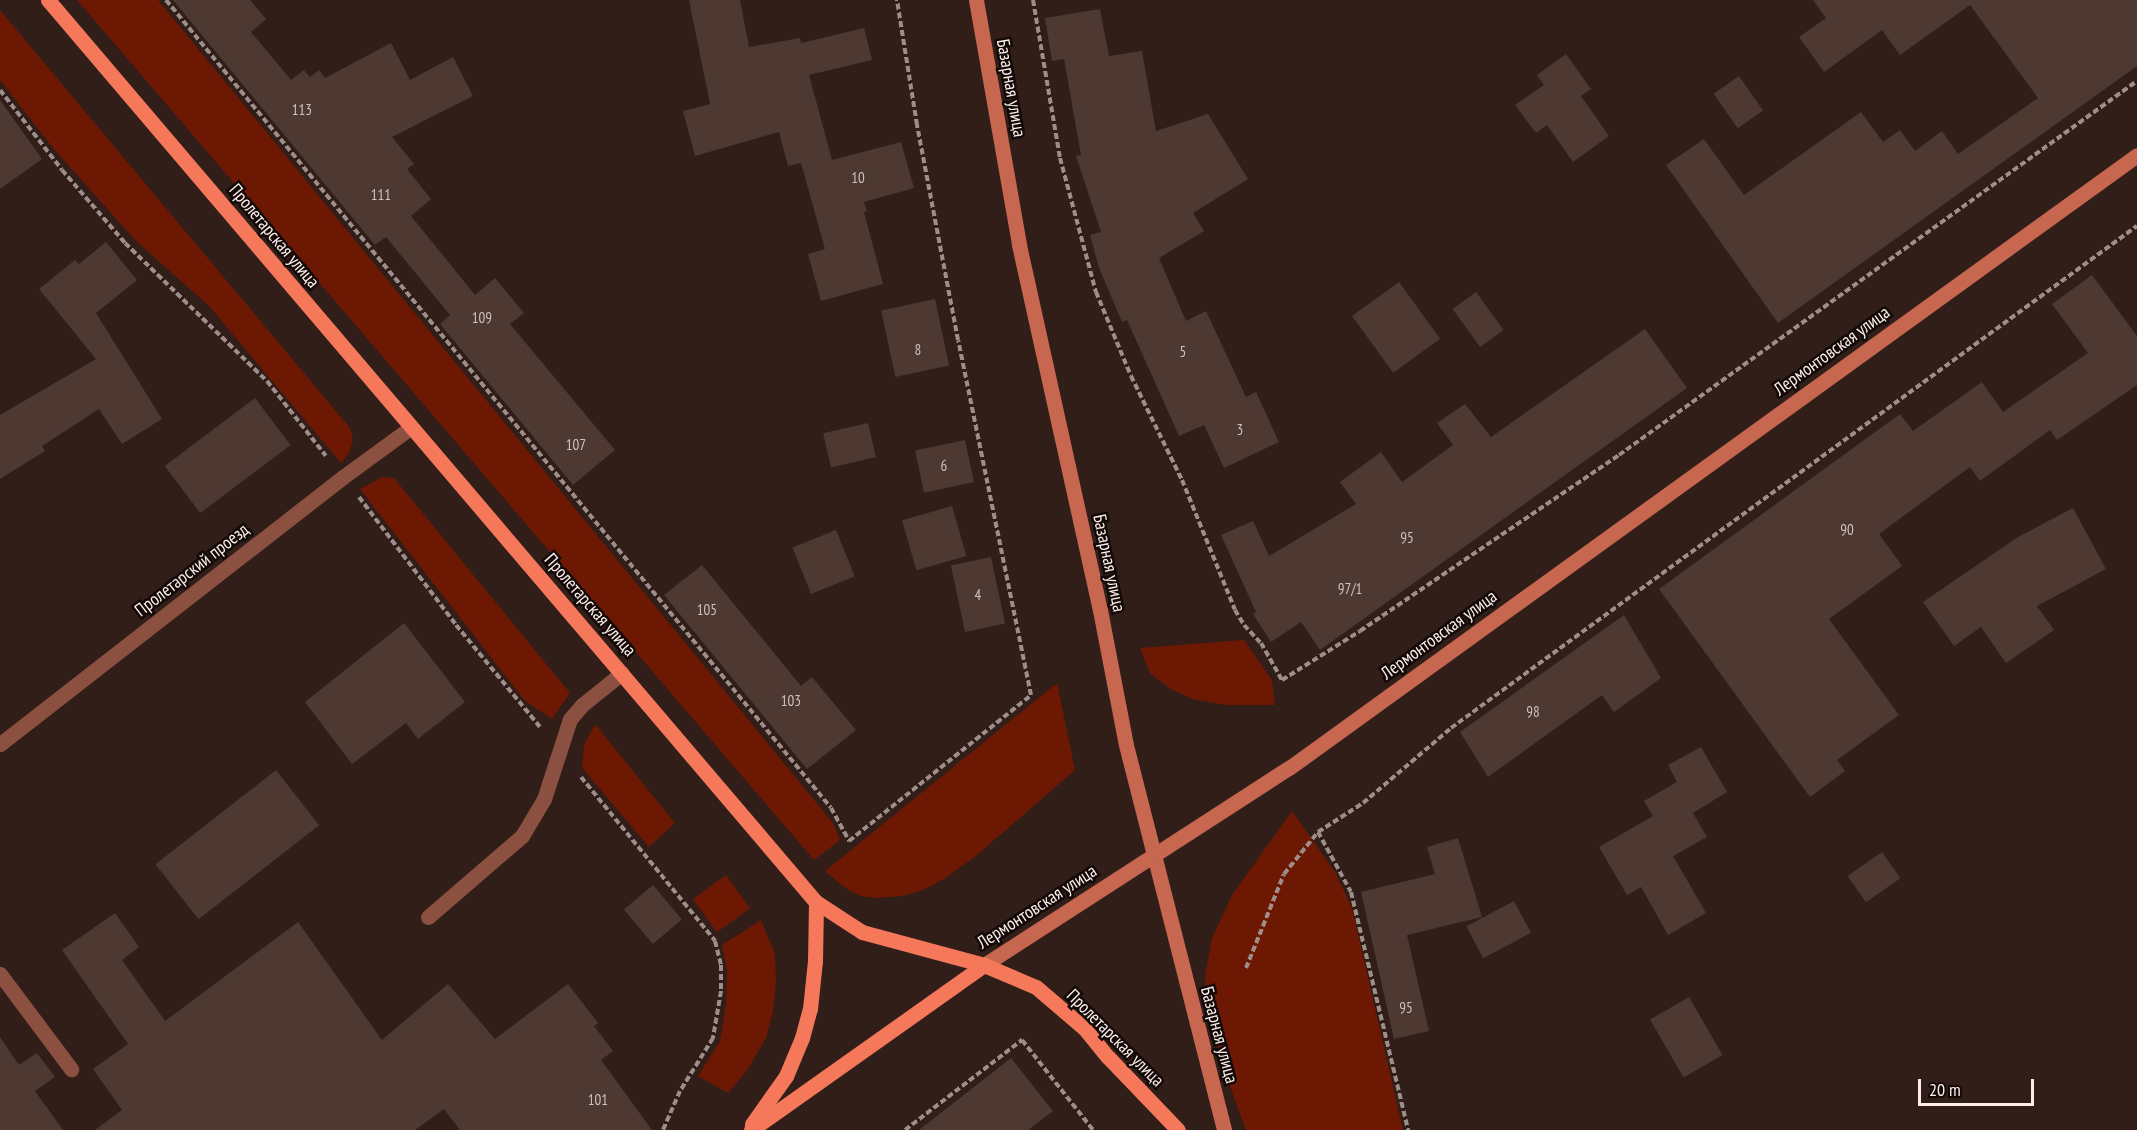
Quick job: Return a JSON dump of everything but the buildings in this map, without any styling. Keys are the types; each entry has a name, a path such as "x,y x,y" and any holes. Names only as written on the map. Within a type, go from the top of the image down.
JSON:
{"main road":[{"name":"Пролетарская улица","path":"48,0 410,428 816,902 862,932 984,965 1036,987 1085,1029 1108,1057 1178,1130"},
{"name":"Базарная улица","path":"976,0 1019,245 1100,610 1126,745 1155,853 1191,1009 1224,1130"},
{"name":"Лермонтовская улица","path":"749,1130 984,965 1289,768 2137,154"},
{"path":"749,1130 786,1076 802,1038 810,1009 815,962 816,902"}],"lane":[{"name":"Пролетарский проезд","path":"0,744 343,477 410,428"},
{"path":"428,917 522,836 544,800 570,719 582,705 622,673"},
{"path":"0,974 71,1069"}],"path":[{"path":"166,0 831,808 849,841 1031,695 958,340 917,125 897,0"},
{"path":"1033,0 1060,158 1096,292 1131,376 1182,480 1234,610 1261,643 1282,680 1360,631 1619,455 2137,81"},
{"path":"0,90 62,170 125,243 267,381 456,625 715,941 721,965 721,991 713,1038 680,1091 663,1130"},
{"path":"1246,968 1284,874 1318,832 1363,803 1450,728 2137,226"},
{"path":"1318,832 1351,892 1408,1130"},
{"path":"905,1130 1022,1040 1093,1130"}],"shaded area":[{"path":"77,0 158,0 833,823 840,840 814,860"},
{"path":"0,10 350,428 353,440 349,453 341,463 209,306 135,240 53,148 0,80"},
{"path":"382,477 394,478 570,693 552,719 525,701 360,489"},
{"path":"1244,640 1272,680 1275,705 1226,705 1192,699 1169,688 1150,673 1140,648"},
{"path":"1057,683 1075,770 976,856 944,879 923,890 903,896 875,898 860,896 845,888 825,871"},
{"path":"595,724 675,823 649,847 582,768 584,745"},
{"path":"1292,811 1335,872 1352,908 1403,1130 1246,1130 1224,1070 1207,1011 1205,976 1212,938 1232,895"},
{"path":"726,875 750,908 717,932 693,899"},
{"path":"761,920 775,954 776,981 773,1011 766,1038 748,1069 728,1093 698,1076 720,1041 726,1004 727,969 722,945"}]}
